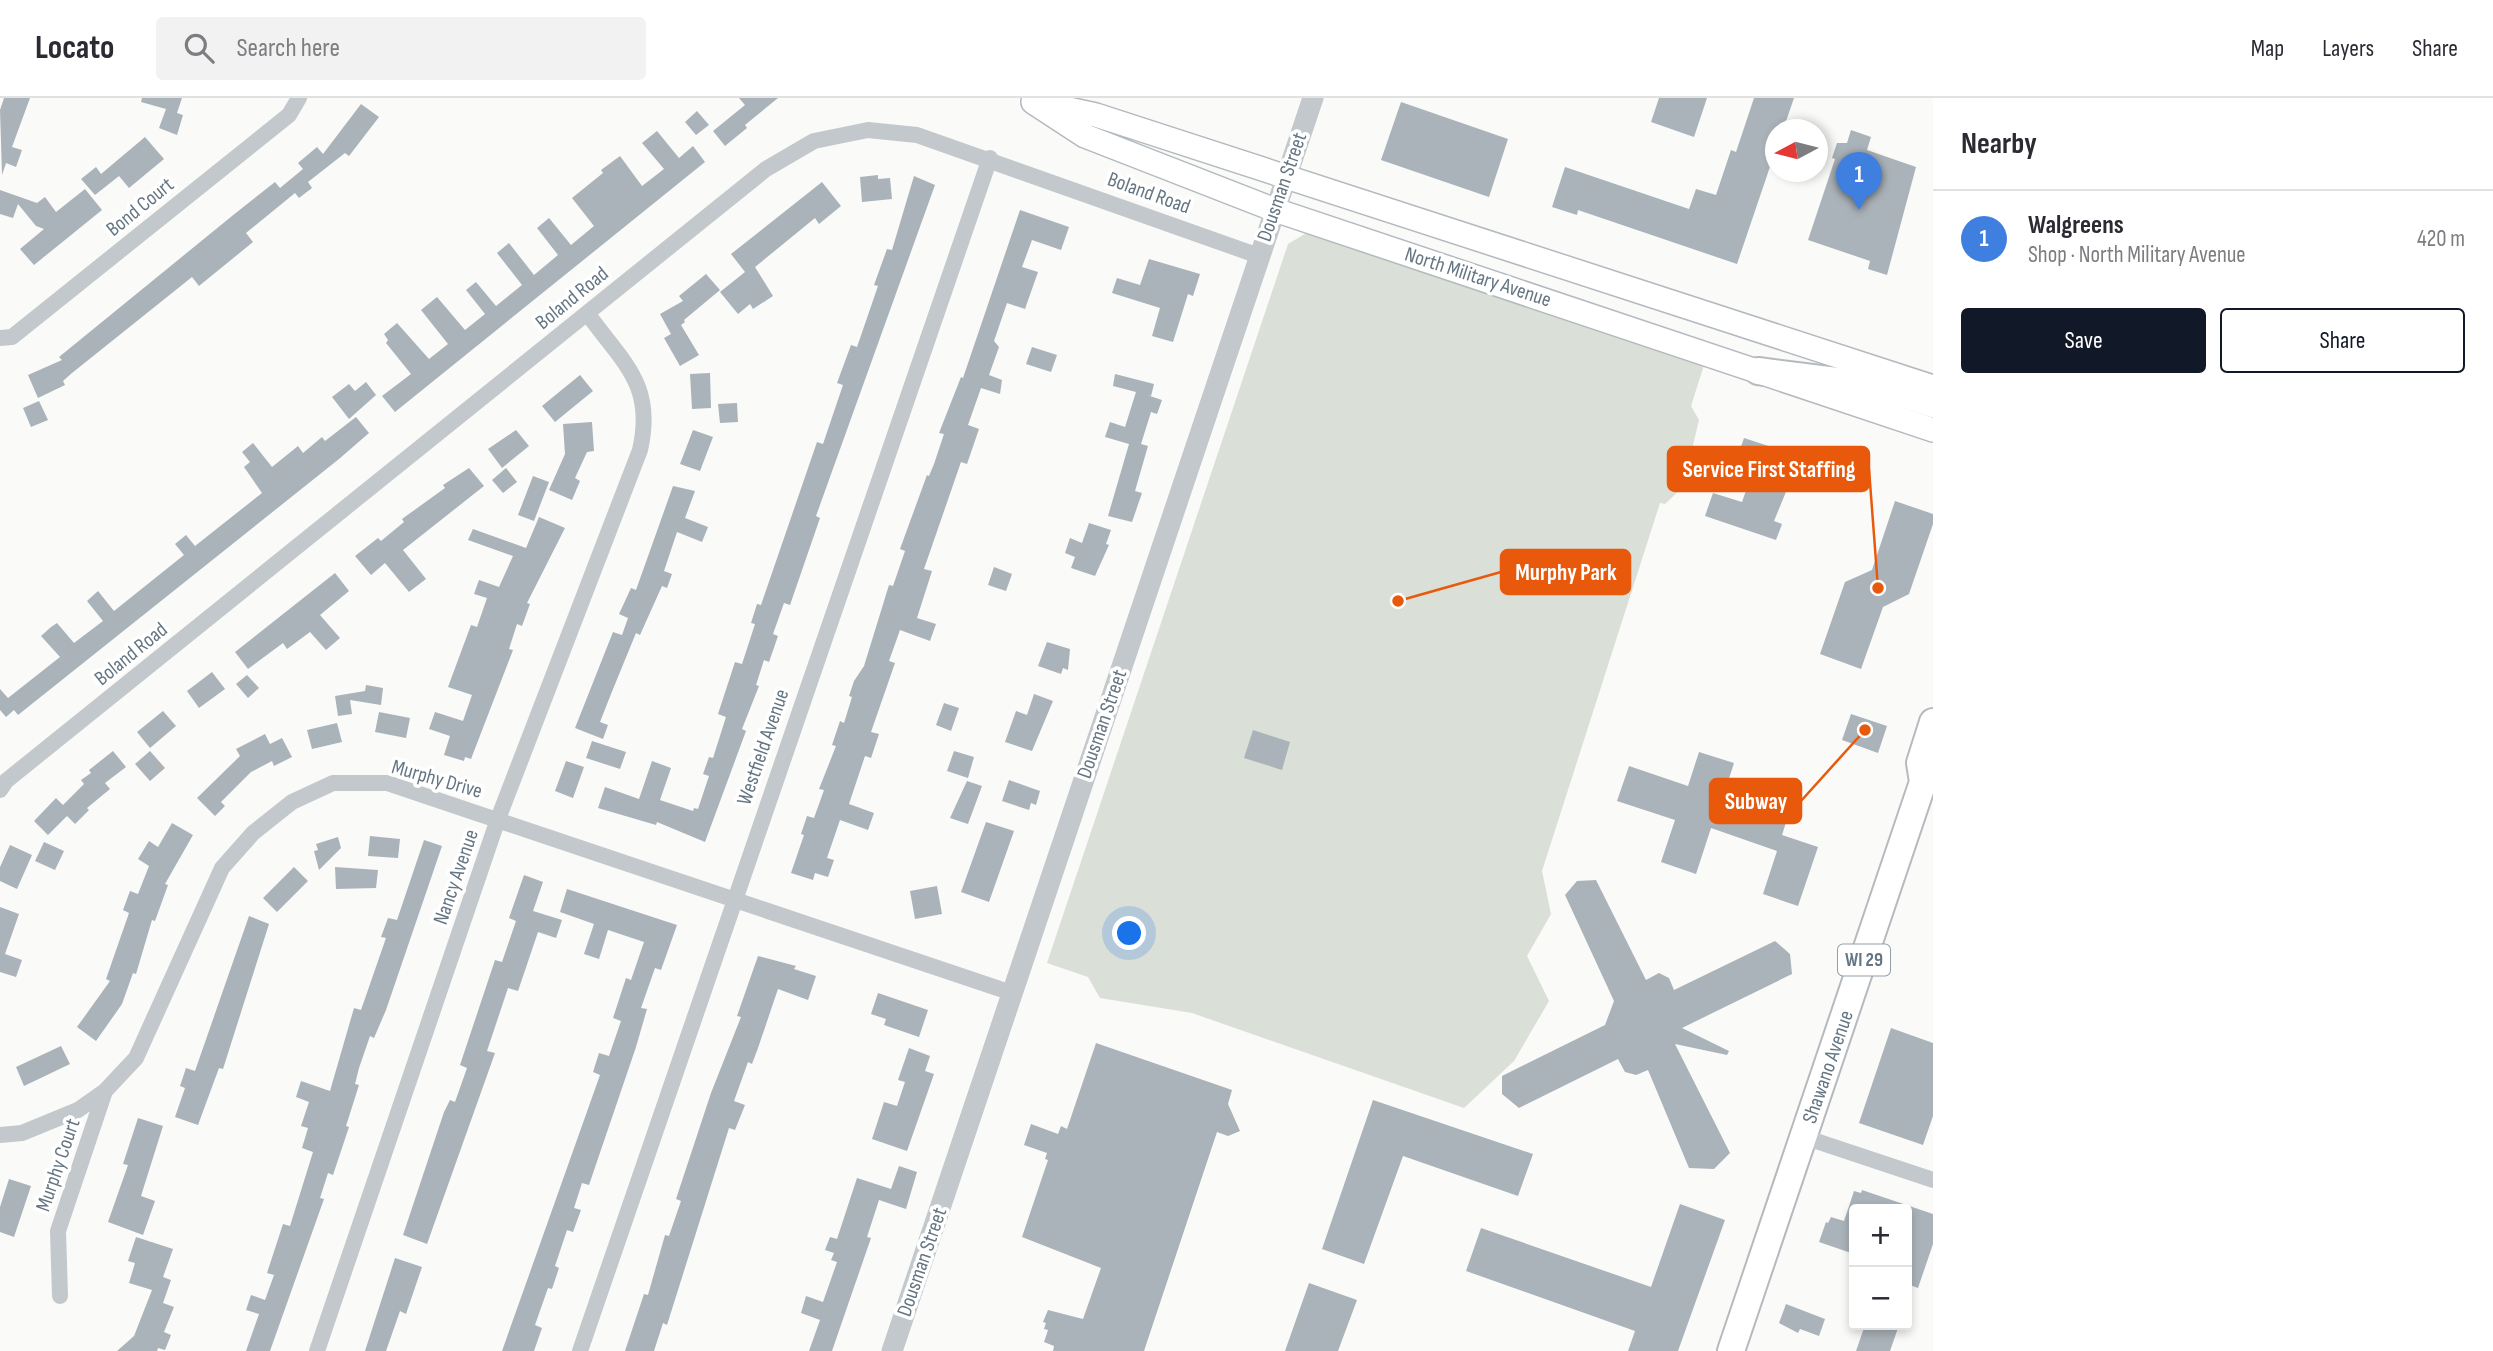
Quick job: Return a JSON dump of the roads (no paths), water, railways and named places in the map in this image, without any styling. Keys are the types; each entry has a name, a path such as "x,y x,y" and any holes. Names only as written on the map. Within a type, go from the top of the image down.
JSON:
{"main road":[{"name":"North Military Avenue","path":"1027,100 1096,115 1933,387"},
{"name":"North Military Avenue","path":"1027,100 1085,136 1275,210 1933,430"},
{"path":"1758,371 1877,386 1933,404"},
{"name":"Shawano Avenue","path":"1731,1351 1928,779 1920,763 1933,722"}],"street":[{"name":"Bond Court","path":"0,338 12,337 289,115 299,98"},
{"name":"Dousman Street","path":"892,1351 1313,98"},
{"name":"Boland Road","path":"0,790 17,773 766,169 814,141 869,130 905,133 989,158 1259,256"},
{"name":"Westfield Avenue","path":"580,1351 733,898 989,158"},
{"name":"Nancy Avenue","path":"317,1351 498,819 640,450 646,422 641,388 587,313"},
{"name":"Murphy Drive","path":"0,1136 22,1133 67,1115 105,1091 136,1058 222,868 253,833 292,802 333,783 387,783 1012,993"},
{"name":"Murphy Court","path":"60,1296 58,1231 105,1091"},
{"path":"1804,1137 1933,1180"}],"place":[{"name":"Walgreens","path":"1859,210"},
{"name":"Service First Staffing","path":"1878,588"},
{"name":"Murphy Park","path":"1398,601"},
{"name":"Subway","path":"1865,730"}]}
